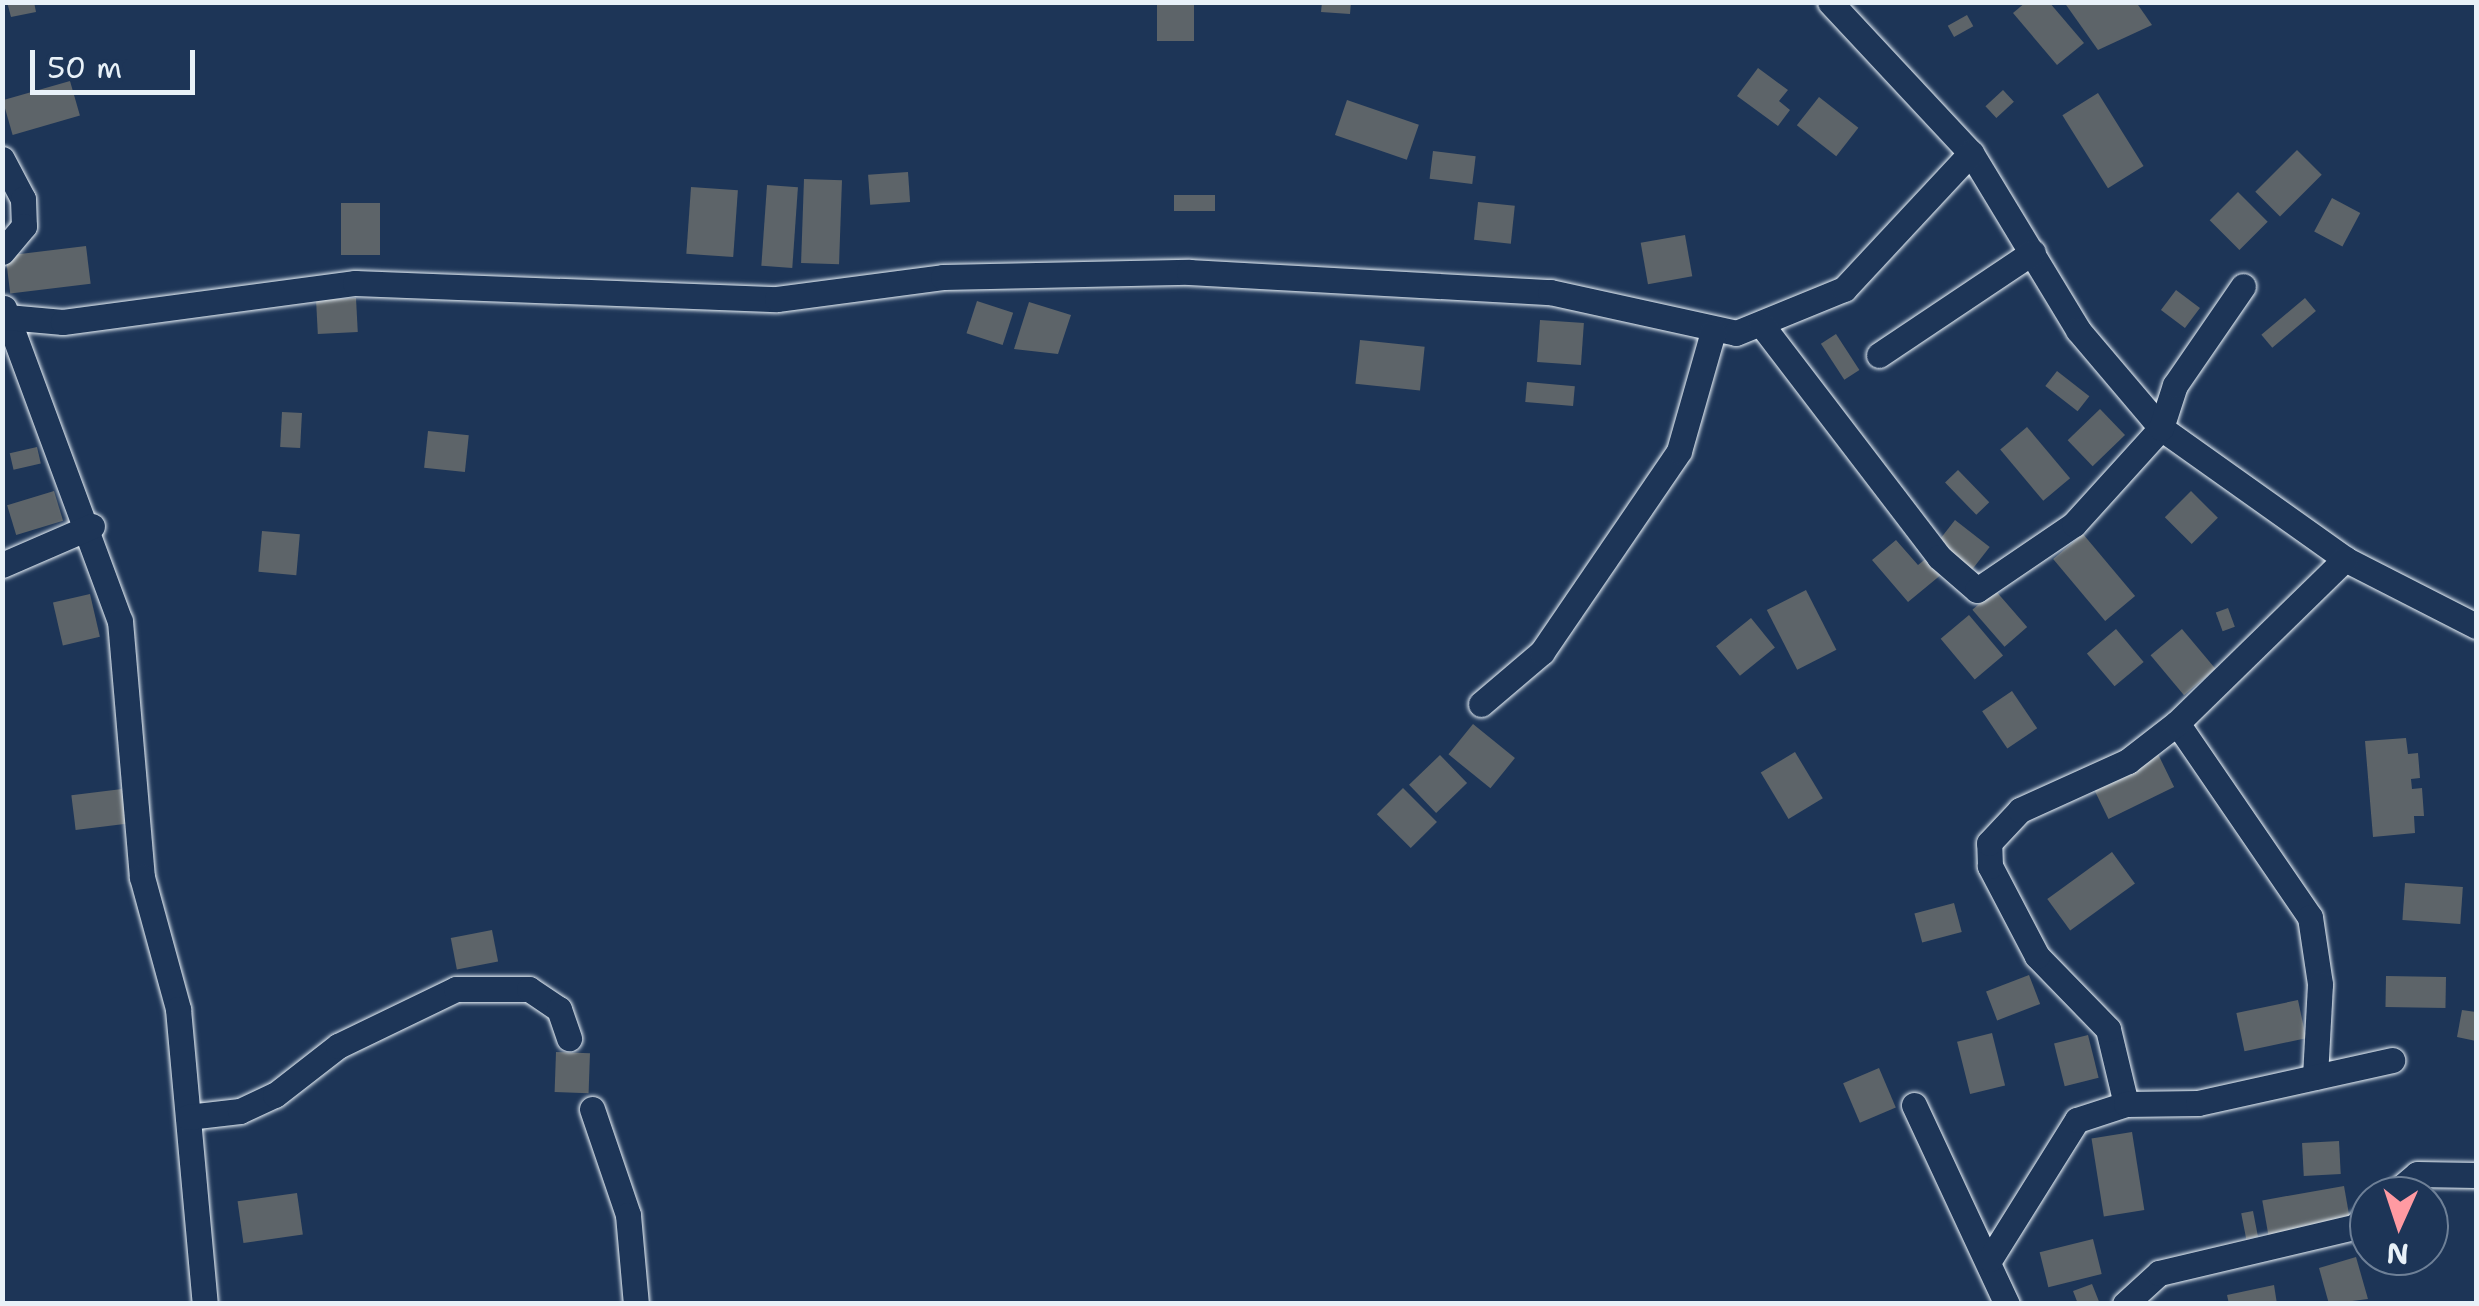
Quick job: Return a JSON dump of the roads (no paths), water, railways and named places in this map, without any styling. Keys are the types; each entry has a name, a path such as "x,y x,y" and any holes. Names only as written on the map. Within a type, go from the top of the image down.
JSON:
{"street":[{"path":"1830,2 1971,153 2078,330 2161,428 2345,558 2476,626"},
{"path":"206,1304 178,1008 142,877 120,621 92,526 31,392 5,310 63,322 355,282 777,299 944,277 1189,272 1550,292 1713,332 1761,324 1844,289 1971,153"},
{"path":"2,158 23,198 24,226 2,252"},
{"path":"1879,355 2033,252"},
{"path":"1761,324 1971,589 2074,524 2161,428 2175,385 2243,286"},
{"path":"1481,704 1542,652 1679,451 1713,332"},
{"path":"2,565 92,526"},
{"path":"2126,1104 2108,1029 2038,956 1990,866 1989,843 2020,810 2128,761 2177,722 2345,558"},
{"path":"2177,722 2310,917 2320,984 2315,1076"},
{"path":"188,1117 258,1103 338,1046 456,989 529,989 559,1009 569,1038"},
{"path":"1990,1259 2077,1120 2126,1104 2198,1103 2392,1060"},
{"path":"1914,1106 1990,1259 2007,1304"},
{"path":"592,1108 628,1215 636,1304"},
{"path":"2415,1176 2476,1175"},
{"path":"2125,1304 2159,1273 2349,1229"}]}
